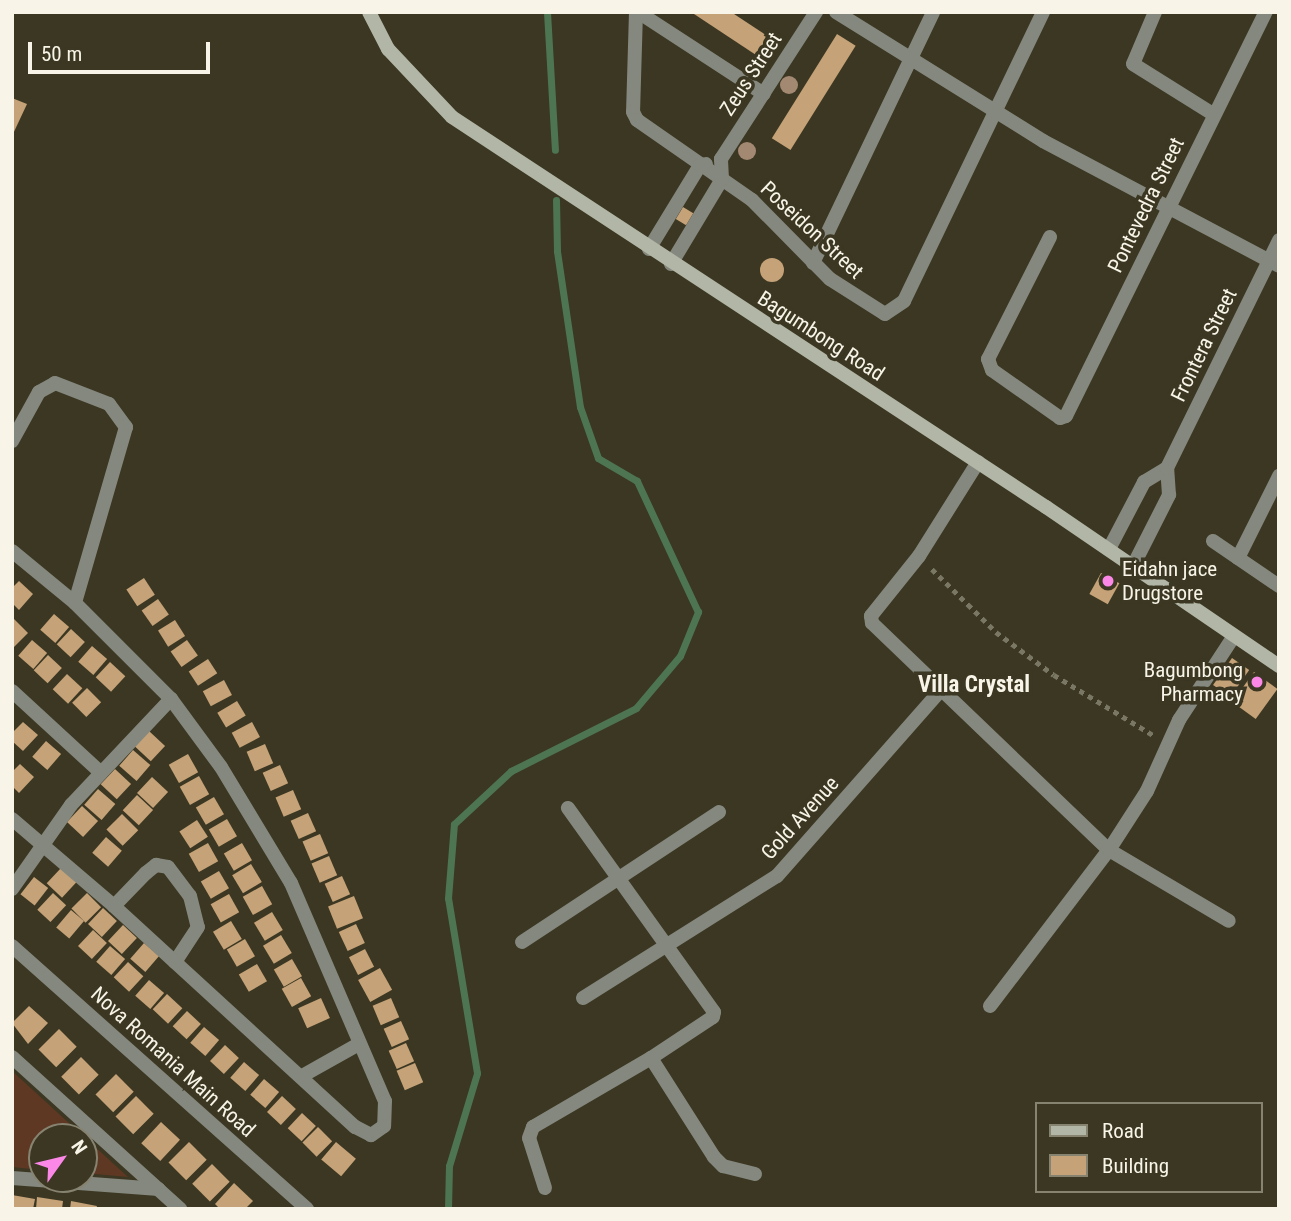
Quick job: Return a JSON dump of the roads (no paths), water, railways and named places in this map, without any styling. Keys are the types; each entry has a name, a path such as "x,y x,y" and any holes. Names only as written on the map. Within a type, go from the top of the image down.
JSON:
{"main road":[{"name":"Bagumbong Road","path":"369,12 388,50 411,79 452,117 556,184 671,264 978,462 1279,666"}],"street":[{"path":"637,12 764,94"},
{"name":"Poseidon Street","path":"637,12 633,113 637,120 771,215 813,263 877,312 893,312 904,301 995,111"},
{"name":"Zeus Street","path":"720,159 816,12"},
{"path":"836,12 1043,141 1274,263"},
{"path":"813,263 933,12"},
{"path":"995,111 1043,12"},
{"path":"1155,12 1132,58 1136,70 1213,114"},
{"name":"Pontevedra Street","path":"1050,237 988,359 992,370 1054,415 1066,416 1213,114 1266,12"},
{"path":"649,249 700,165 720,159 722,179 671,264"},
{"name":"Frontera Street","path":"1109,549 1144,482 1167,468 1274,263 1279,240"},
{"path":"12,441 39,391 55,383 109,404 126,427 75,603"},
{"path":"978,462 919,556 871,616 872,623 939,692 1109,850 1229,920"},
{"name":"Frontera Street","path":"1133,566 1169,495 1167,468"},
{"path":"1238,558 1279,476"},
{"path":"1213,541 1279,586"},
{"path":"12,551 75,603 171,699 221,767 291,883 388,1109 384,1126 371,1135 355,1127 114,906 12,819"},
{"path":"990,1006 1109,850 1147,791 1167,744 1234,636"},
{"path":"12,691 99,771"},
{"name":"Gold Avenue","path":"583,998 778,876 939,692"},
{"path":"12,890 44,848 57,823 99,771 171,699"},
{"path":"545,1188 529,1138 533,1127 651,1058 713,1017 714,1012 668,943 568,808"},
{"path":"522,942 719,812"},
{"path":"114,906 156,865 168,867 190,896 198,927 175,962"},
{"name":"Nova Romania Main Road","path":"12,946 307,1209"},
{"path":"302,1076 359,1044"},
{"path":"12,1057 180,1209"},
{"path":"651,1058 714,1157 723,1166 755,1174"},
{"path":"12,1178 159,1189"}],"waterway":[{"path":"547,12 555,150"},
{"path":"448,1209 449,1166 477,1073 448,898 454,824 511,771 636,708 680,656 698,612 637,481 598,458 580,407 557,251 556,200"}],"place":[{"name":"Eidahn jace Drugstore","path":"1108,581"},
{"name":"Bagumbong Pharmacy","path":"1257,682"}],"district":[{"name":"Villa Crystal","path":"974,685"}]}
